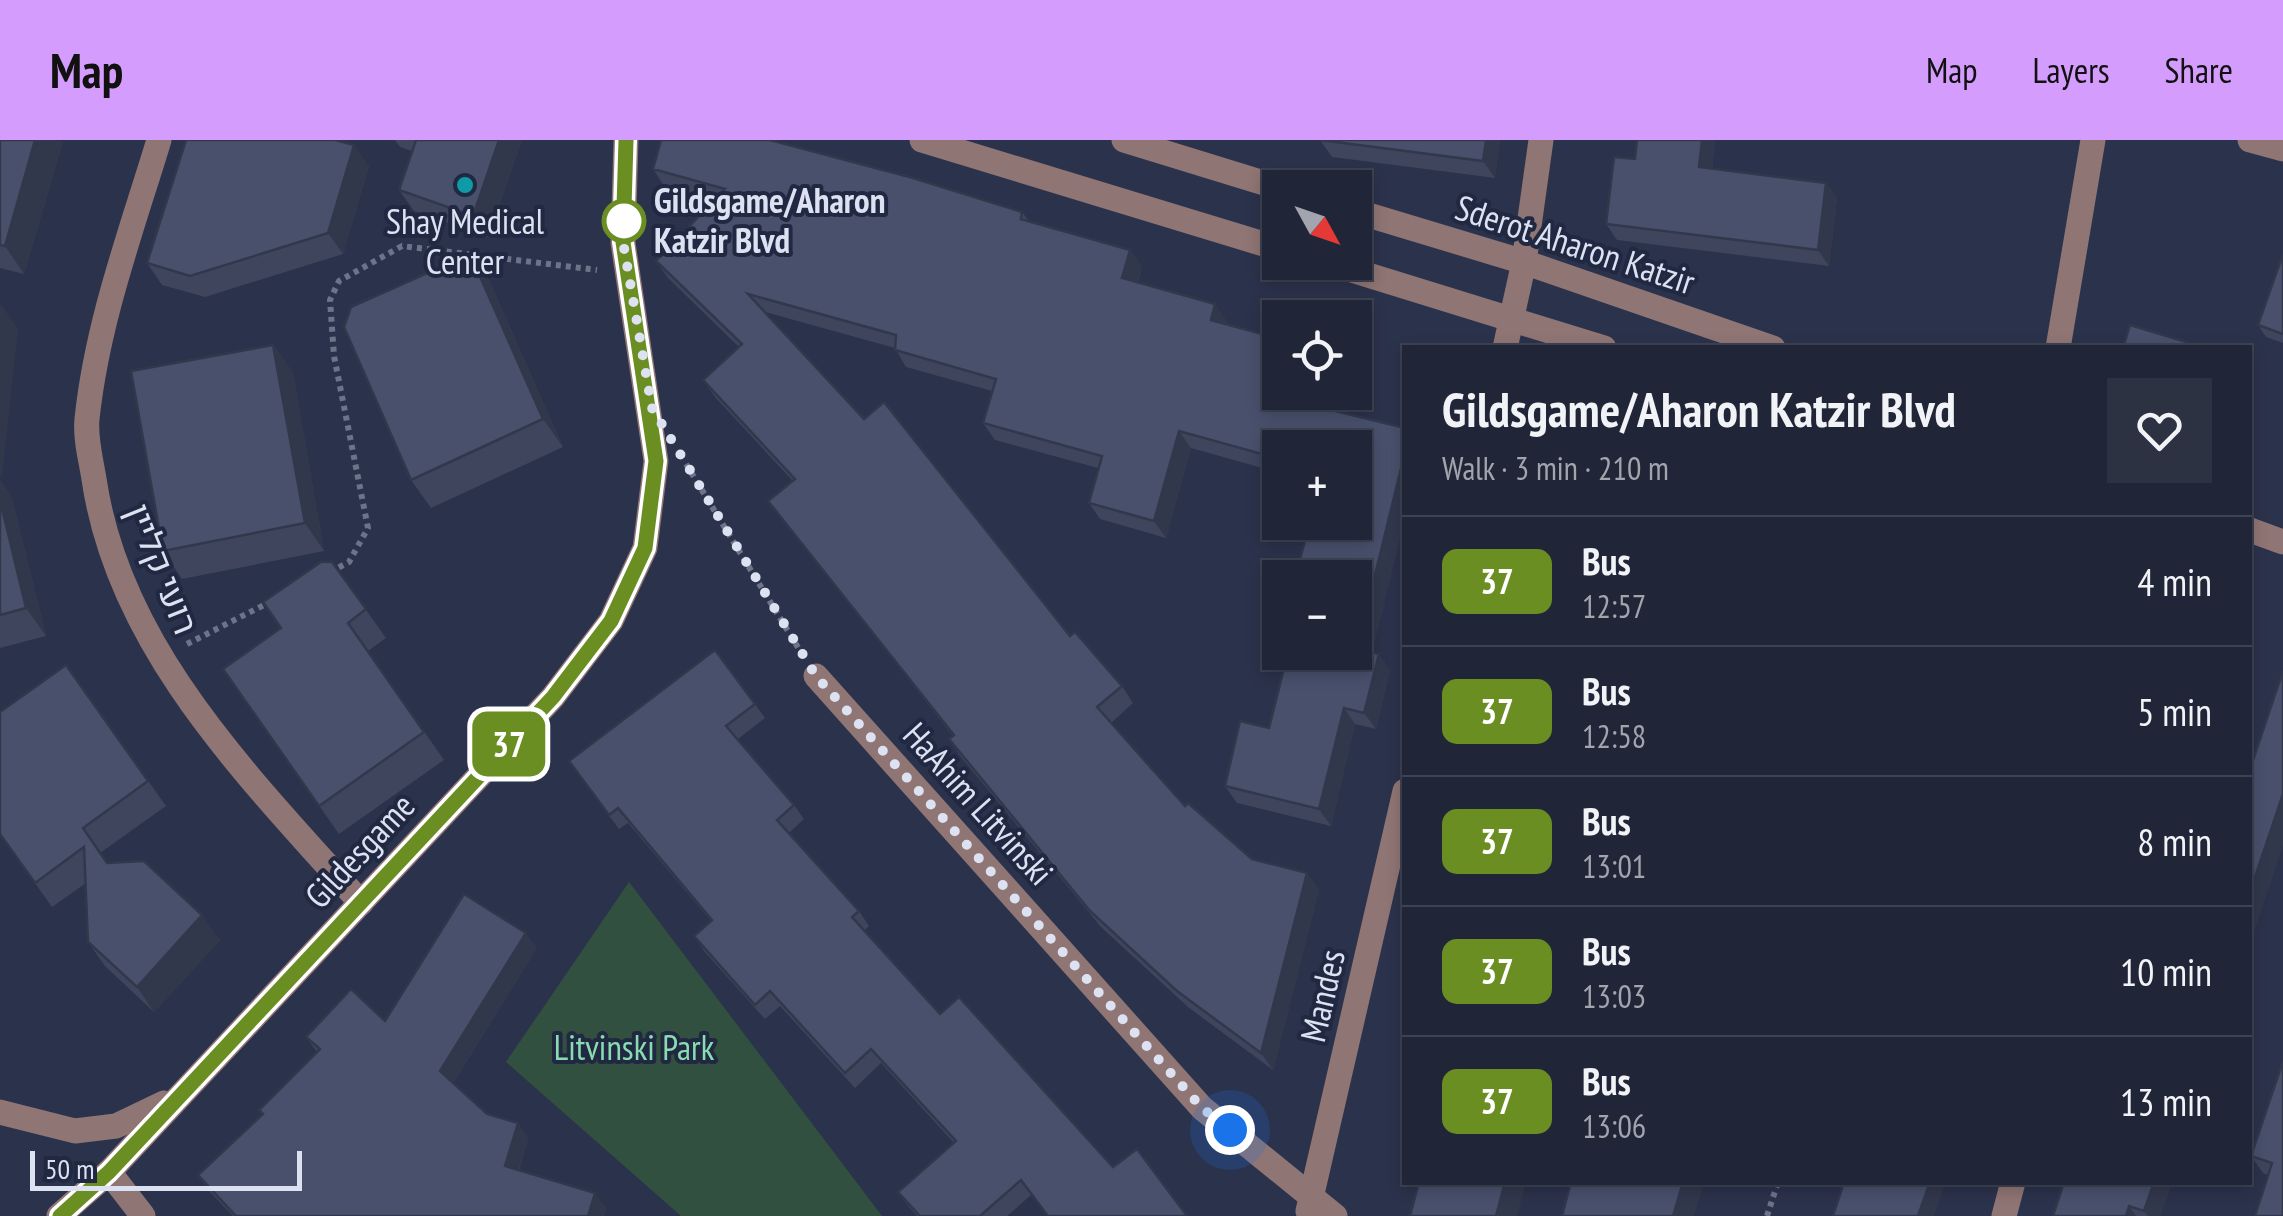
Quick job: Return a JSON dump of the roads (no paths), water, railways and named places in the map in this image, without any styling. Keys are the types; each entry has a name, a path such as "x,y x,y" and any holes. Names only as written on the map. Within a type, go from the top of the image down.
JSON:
{"street":[{"name":"רועי קליין","path":"159,140 100,336 86,424 102,530 160,658 261,790 360,903"},
{"name":"Gildesgame","path":"60,1216 109,1172 553,697 611,621 645,548 656,461 623,242 626,140"},
{"path":"922,140 1262,243"},
{"path":"1124,140 1262,182"},
{"path":"1506,345 1524,262 1542,140"},
{"path":"2059,345 2094,140"},
{"path":"2250,140 2283,150"},
{"name":"Sderot Aharon Katzir","path":"1372,215 1524,262 1764,345"},
{"path":"1372,276 1594,345"},
{"path":"2252,531 2283,542"},
{"name":"HaAhim Litvinski","path":"816,676 1202,1108 1310,1207 1335,1216"},
{"name":"Mandes","path":"1310,1207 1402,804"},
{"path":"0,1112 75,1131 116,1126 178,1097"},
{"path":"109,1172 144,1216"},
{"path":"2004,1216 2013,1185"}],"place":[{"name":"Shay Medical Center","path":"465,185"},
{"name":"Gildsgame/Aharon Katzir Blvd","path":"624,221"}],"park label":[{"name":"Litvinski Park","path":"634,1048"}]}
